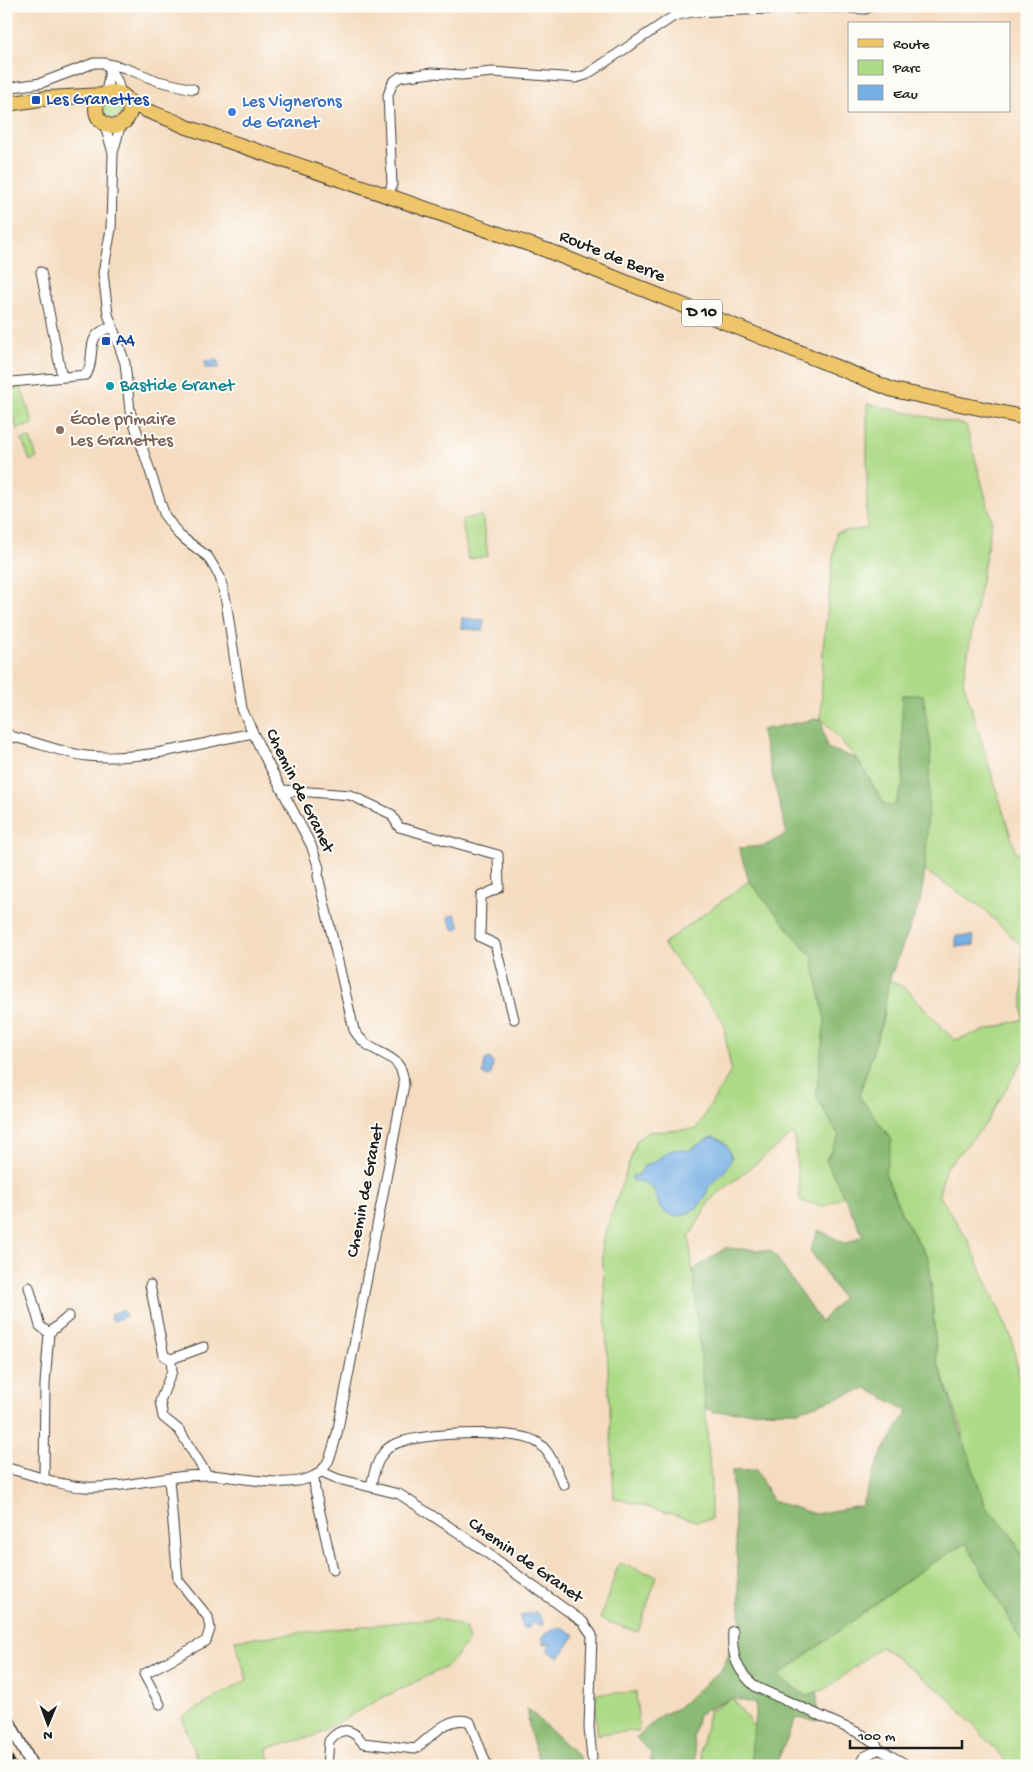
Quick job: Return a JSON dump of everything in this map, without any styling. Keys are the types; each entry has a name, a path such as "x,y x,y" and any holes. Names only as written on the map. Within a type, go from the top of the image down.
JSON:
{"main road":[{"path":"100,118 96,105 105,94"},
{"path":"6,104 48,98 105,94 125,98 130,112 123,122 113,126 80,106 59,104 6,112"},
{"name":"Route de Berre","path":"125,98 146,112 172,119 184,126"},
{"name":"Route de Berre","path":"123,122 143,119 184,126 431,209 546,250 893,390 1027,418"}],"street":[{"path":"389,195 392,184 388,96 393,82 400,78 432,73 461,75 493,72 576,78 594,71 674,16 692,12 820,7 865,9 871,6"},
{"path":"6,88 41,83 94,64 125,68 158,81 193,89"},
{"path":"105,94 107,66"},
{"path":"107,66 118,80 125,98"},
{"name":"Chemin de Granet","path":"100,118 113,153"},
{"name":"Chemin de Granet","path":"123,122 113,153 111,229 103,273 107,308 125,363 131,417 165,516 179,535 208,557 220,577 226,601 239,696 253,733 296,814 316,861 354,1030 360,1040 369,1048 396,1061 401,1066 404,1075 404,1085 337,1434 318,1474"},
{"path":"41,272 62,377"},
{"path":"12,382 88,374 91,344 104,329 113,327"},
{"path":"6,733 13,737 86,756 105,756 139,754 253,733"},
{"path":"283,790 350,795 391,814 399,828 498,854 499,888 481,896 480,937 495,944 514,1020"},
{"path":"150,1285 164,1356 172,1359 204,1347"},
{"path":"29,1287 40,1326 50,1333"},
{"path":"44,1477 45,1384 50,1333 69,1316"},
{"path":"172,1359 172,1371 160,1401 163,1416 179,1430 207,1475"},
{"path":"371,1486 375,1469 382,1455 392,1446 424,1437 452,1434 522,1436 535,1441 545,1447 564,1485"},
{"name":"Chemin de Granet","path":"6,1468 82,1487 102,1487 207,1475 287,1481 318,1474 399,1494 462,1535 583,1622 592,1635 589,1728 592,1758"},
{"path":"318,1474 315,1490 333,1570"},
{"path":"160,1704 144,1674 206,1641 210,1629 208,1618 178,1580 169,1479"},
{"path":"732,1631 731,1649 734,1661 747,1679 756,1687 861,1734 876,1742 880,1749 909,1766"},
{"path":"6,1716 32,1766"},
{"path":"327,1766 329,1741 342,1730 356,1733 363,1743 415,1749 452,1720 462,1718 470,1722 487,1766"},
{"path":"858,1766 864,1757 880,1749"}],"green space":[{"path":"113,98 120,101 123,108 120,115 113,118 106,115 103,108 106,101"},
{"path":"21,387 33,424 17,429 6,392"},
{"path":"867,404 966,425 992,521 963,681 1016,853 1027,855 1027,1053 985,1125 945,1169 939,1195 969,1242 1012,1339 1027,1422 1027,1635 1020,1638 1027,1651 1027,1766 1006,1766 1005,1760 947,1696 881,1646 828,1688 806,1696 777,1676 924,1568 966,1543 963,1431 937,1361 929,1260 903,1217 885,1174 825,1206 800,1201 794,1133 710,1200 689,1238 700,1333 711,1485 711,1519 697,1521 614,1498 602,1242 637,1140 648,1132 696,1129 731,1071 723,1021 663,944 749,881 812,956 889,980 907,989 954,1040 1023,1019 1022,946 980,906 925,871 857,759 821,718 823,649 836,533 867,528"},
{"path":"30,438 37,458 30,461 22,440"},
{"path":"482,516 488,556 468,559 462,519"},
{"path":"902,695 923,695 931,748 925,871 920,902 889,980 882,1023 859,1096 892,1140 885,1173 903,1217 929,1260 937,1361 986,1507 1011,1533 1027,1568 1027,1651 966,1543 924,1568 778,1676 805,1696 817,1692 818,1721 796,1718 775,1766 750,1766 756,1704 732,1698 698,1714 693,1737 696,1766 649,1766 651,1753 636,1738 661,1715 676,1709 722,1669 741,1626 732,1471 756,1470 773,1501 815,1514 861,1506 882,1453 908,1411 866,1388 798,1411 715,1412 705,1408 693,1270 725,1248 772,1251 821,1322 842,1298 810,1250 818,1230 846,1244 863,1235 826,1160 839,1136 816,1096 825,1020 812,957 749,881 739,848 764,846 787,834 761,730 821,718 827,748 857,759 885,805 894,806 903,785"},
{"path":"619,1563 657,1576 638,1632 600,1619"},
{"path":"437,1618 465,1627 469,1640 448,1666 380,1699 314,1736 266,1749 273,1766 199,1766 182,1717 247,1680 235,1640"},
{"path":"636,1692 639,1731 597,1734 595,1694"},
{"path":"732,1698 756,1730 751,1766 704,1766 700,1752 709,1712"},
{"path":"527,1708 579,1757 581,1766 540,1766 530,1732"}],"water":[{"path":"218,360 219,368 205,368 205,361"},
{"path":"462,618 484,620 483,631 461,628"},
{"path":"455,914 460,927 457,930 453,929 448,917"},
{"path":"956,936 973,936 974,945 956,947"},
{"path":"490,1058 493,1063 491,1075 487,1077 483,1074 485,1060"},
{"path":"714,1137 726,1145 732,1158 726,1170 709,1186 706,1196 698,1207 685,1215 675,1216 666,1213 660,1208 654,1190 643,1182 632,1180 632,1176 638,1175 645,1165 669,1151 680,1149 688,1151"},
{"path":"123,1310 126,1316 114,1321 111,1319 111,1314"},
{"path":"536,1612 543,1621 543,1626 532,1622 529,1628 522,1628 520,1616"},
{"path":"558,1627 561,1629 562,1627 575,1635 559,1658 547,1650 551,1643 543,1644 543,1635"}],"railway":[{"path":"6,1748 15,1766"}],"place":[{"name":"Les Granettes","path":"36,100"},
{"name":"Les Vignerons de Granet","path":"232,112"},
{"name":"A4","path":"106,341"},
{"name":"Bastide Granet","path":"110,386"},
{"name":"École primaire Les Granettes","path":"60,430"}]}
